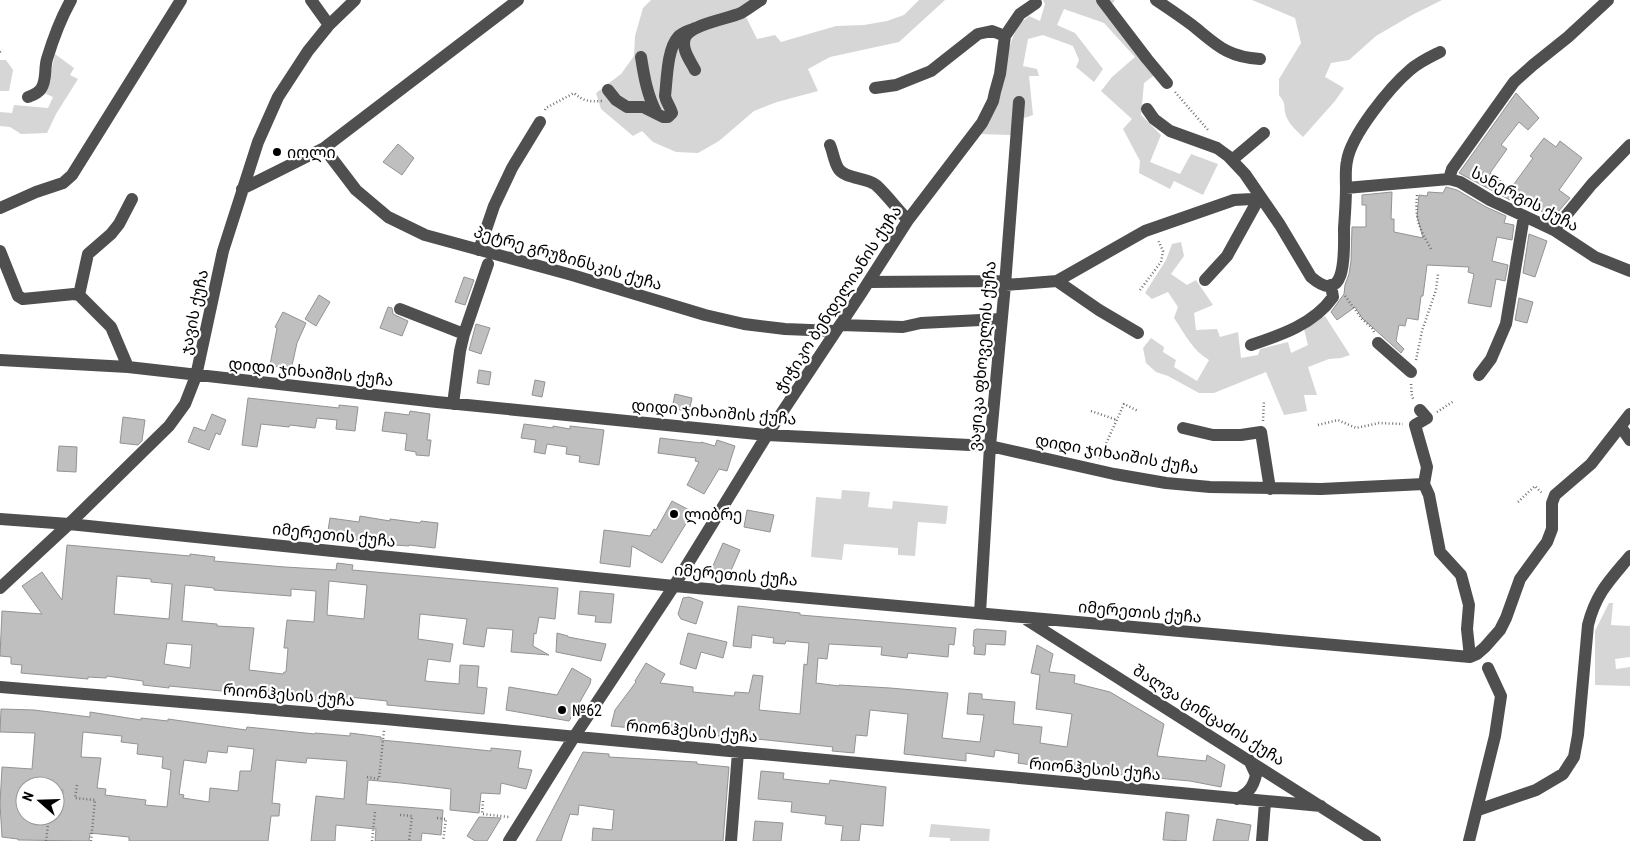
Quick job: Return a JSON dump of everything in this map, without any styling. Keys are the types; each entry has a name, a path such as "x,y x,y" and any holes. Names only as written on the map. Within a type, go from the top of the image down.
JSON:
{"street":[{"path":"28,97 35,94 43,85 48,58 66,8 71,0"},
{"path":"0,208 36,192 63,183 72,175 181,0"},
{"path":"311,0 329,25"},
{"name":"ჯავის ქუჩა","path":"0,588 69,524 169,426 185,404 196,376 223,251 258,142 278,97 308,51 329,25 355,0"},
{"path":"242,188 324,148 518,0"},
{"path":"612,95 627,106 643,107 663,117 668,116 672,113 665,96 672,47 676,38 683,32 741,13 761,0"},
{"path":"1102,0 1167,83"},
{"path":"1156,0 1191,24 1218,46 1237,56 1260,59"},
{"path":"1449,180 1452,169 1514,82 1568,37 1608,0"},
{"name":"ჭიჭიკო ბენდელიანის ქუჩა","path":"509,841 574,737 674,586 767,435 908,220 982,123 993,101 1000,74 1005,36 1020,14 1036,3"},
{"path":"695,28 688,33 684,49 695,70"},
{"path":"875,88 896,85 931,71 978,34 992,30 1005,36"},
{"path":"1147,109 1154,119 1170,131 1217,148 1227,156 1244,174 1261,201 1280,225 1311,277 1325,286 1333,284 1341,278 1344,262 1347,161 1350,149 1365,122 1398,82 1422,61 1440,52"},
{"path":"641,57 646,86 656,112"},
{"name":"ვაჟიკა ფხოველის ქუჩა","path":"980,613 990,446 1006,283 1019,102"},
{"path":"479,250 494,206 512,168 540,122"},
{"path":"1227,156 1264,133"},
{"path":"830,145 840,171 869,181 877,186 908,220"},
{"path":"1554,230 1592,184 1630,145"},
{"name":"პეტრე გრუზინსკის ქუჩა","path":"324,148 356,190 388,217 425,235 705,315 744,324 784,330 903,327 921,323 1001,319"},
{"name":"სანერგის ქუჩა","path":"1346,188 1418,181 1449,180 1460,182 1490,200 1554,230 1595,257 1630,271"},
{"path":"79,295 88,254 111,234 119,224 132,199"},
{"path":"869,282 1006,283 1057,281 1151,228 1234,200 1252,199 1261,201"},
{"path":"1205,280 1227,256 1261,201"},
{"path":"1479,375 1491,359 1506,324 1524,216"},
{"path":"0,251 18,296 23,299 79,295 111,326 128,367"},
{"path":"453,404 464,334 488,264"},
{"path":"1057,281 1099,310 1138,333"},
{"path":"1250,345 1282,335 1316,315 1324,309 1333,297 1333,284"},
{"path":"400,309 464,334"},
{"path":"1378,343 1411,372"},
{"name":"დიდი ჯიხაიშის ქუჩა","path":"0,360 128,367 453,404 767,435 990,446 1166,483 1210,487 1321,489 1424,484"},
{"path":"1424,414 1415,425 1426,467 1424,484 1429,495 1440,552 1461,574 1469,605 1467,629 1470,656 1477,654 1500,630 1520,579 1547,542 1552,529 1552,503 1555,495 1591,464 1630,414"},
{"path":"1621,427 1630,440"},
{"path":"1183,428 1213,435 1241,435 1261,432 1270,489"},
{"name":"იმერეთის ქუჩა","path":"0,519 69,524 674,586 1470,656"},
{"path":"1478,810 1536,790 1563,774 1574,757 1578,735 1588,625 1592,607 1602,590 1630,556"},
{"name":"შალვა ცინცაძის ქუჩა","path":"1024,618 1375,841"},
{"path":"1469,841 1495,736 1501,696 1488,668"},
{"name":"რიონჰესის ქუჩა","path":"0,687 385,719 1321,806"},
{"path":"731,841 738,752"},
{"path":"1237,799 1251,789 1254,784 1256,776 1249,760"},
{"path":"1262,841 1265,802"}],"path":[{"path":"1167,83 1207,129 1227,156"},
{"path":"540,122 546,108 574,93 579,98 588,102 612,95"},
{"path":"1418,181 1415,214 1431,249"},
{"path":"1140,290 1161,262 1163,251 1151,228"},
{"path":"1438,274 1436,290 1422,331 1417,358 1411,372 1412,397 1424,414 1454,401"},
{"path":"1333,284 1348,299 1362,319 1372,328 1378,343"},
{"path":"1261,432 1264,400"},
{"path":"1094,469 1124,404 1138,410"},
{"path":"1091,411 1117,420"},
{"path":"1318,425 1338,420 1356,428 1379,423 1415,425"},
{"path":"1518,502 1536,486 1552,503"},
{"path":"366,777 379,779 385,719"},
{"path":"77,785 75,798 95,800 91,841"},
{"path":"483,801 482,814 523,818"},
{"path":"372,841 375,812"},
{"path":"400,816 412,816 409,841"},
{"path":"437,818 446,819 443,841"},
{"path":"46,841 48,826"}],"shaded area":[{"path":"651,0 753,0 745,15 757,39 775,35 781,42 836,26 864,25 887,21 904,15 919,0 945,0 899,42 830,57 808,69 818,91 777,102 754,111 719,141 698,153 676,152 653,142 642,131 633,136 601,109 596,93 621,74 634,56 635,36 643,8"},
{"path":"1043,0 1115,0 1110,7 1161,70 1144,83 1141,115 1161,135 1150,162 1180,174 1191,154 1218,164 1203,195 1174,181 1170,189 1139,173 1140,161 1123,129 1132,119 1101,91 1112,77 1135,57 1104,23 1064,9 1057,25 1075,33 1103,69 1094,82 1076,67 1079,60 1073,46 1043,35 1028,39 1023,66 1037,69 1039,76 1029,76 1033,115 1024,118 1024,102 1011,135 978,134 1017,26 1029,16 1040,21 1045,4"},
{"path":"1252,0 1442,0 1376,36 1349,60 1331,63 1325,77 1344,88 1303,137 1288,121 1279,95 1279,79 1301,43 1295,18"},
{"path":"55,54 74,68 70,75 78,79 56,114 47,133 21,134 10,127 0,126 0,112 12,113 14,105 48,108 53,97 46,94"},
{"path":"0,60 6,60 13,70 9,91 0,91"},
{"path":"1181,242 1184,256 1171,274 1187,285 1196,280 1213,305 1194,313 1196,330 1217,329 1220,337 1238,332 1241,358 1258,355 1260,349 1288,342 1291,353 1308,345 1304,329 1325,316 1350,355 1329,359 1308,367 1317,395 1304,395 1307,411 1284,415 1266,372 1214,393 1199,393 1168,376 1156,372 1146,363 1143,348 1151,338 1164,347 1163,352 1176,360 1174,367 1197,381 1209,360 1193,347 1174,318 1178,307 1168,292 1152,299 1145,293 1166,260 1172,244"},
{"path":"842,490 870,492 868,507 892,509 893,501 948,506 946,524 918,522 915,556 898,555 898,548 844,544 842,560 811,557 816,497 841,499"},
{"path":"1609,603 1613,603 1611,625 1630,626 1630,657 1615,659 1616,669 1630,667 1630,686 1595,685 1595,631"},
{"path":"931,824 990,829 989,841 950,841 950,838 929,837"}],"building":[{"path":"1516,93 1539,118 1528,130 1519,122 1501,145 1507,149 1490,173 1511,188 1533,158 1530,156 1544,138 1556,147 1560,141 1582,158 1559,190 1570,198 1552,219 1512,193 1510,200 1459,173"},
{"path":"398,144 414,158 402,175 383,162"},
{"path":"1446,187 1457,190 1506,216 1504,223 1514,225 1512,240 1497,237 1492,261 1508,265 1505,281 1496,279 1491,307 1468,303 1474,274 1468,272 1469,267 1427,265 1418,320 1407,318 1405,326 1399,325 1396,341 1404,349 1401,353 1362,318 1355,307 1337,320 1331,312 1344,294 1349,274 1352,227 1366,227 1366,205 1362,205 1362,195 1392,192 1391,219 1394,219 1394,232 1423,238 1417,216 1419,195 1427,196 1428,192 1443,193"},
{"path":"1529,234 1547,241 1535,277 1523,273"},
{"path":"464,277 474,280 465,305 455,302"},
{"path":"319,295 330,302 316,326 305,319"},
{"path":"1519,298 1533,302 1527,323 1515,320"},
{"path":"388,307 392,308 393,314 408,321 402,336 380,328"},
{"path":"283,312 306,323 297,343 291,370 270,365 277,328 275,327"},
{"path":"476,324 490,328 481,354 469,350"},
{"path":"479,370 491,372 489,385 477,383"},
{"path":"535,380 545,382 542,397 532,395"},
{"path":"675,394 692,398 689,412 672,408"},
{"path":"248,398 339,408 339,405 358,407 355,431 336,429 337,420 317,418 315,428 261,424 257,447 242,445"},
{"path":"410,411 430,414 427,440 431,440 429,456 416,455 416,452 405,450 407,434 382,431 385,412 409,415"},
{"path":"212,414 226,420 220,435 216,433 209,450 188,442 194,427 205,431"},
{"path":"123,417 145,420 142,441 138,445 120,443"},
{"path":"524,424 553,428 553,426 570,429 570,426 604,430 599,465 579,462 580,456 566,454 567,447 547,444 545,454 534,452 536,440 521,438"},
{"path":"660,438 701,442 715,446 717,440 735,446 727,471 719,469 704,494 687,485 699,462 695,461 696,458 658,453"},
{"path":"59,446 77,447 76,472 57,471"},
{"path":"672,501 693,512 662,563 632,546 630,567 600,563 604,530 650,536 654,529 656,530"},
{"path":"747,510 774,515 770,532 744,527"},
{"path":"360,516 390,521 390,519 438,523 435,548 381,544 350,539 350,541 327,537 330,518 359,522"},
{"path":"723,543 740,550 729,575 712,568"},
{"path":"67,545 190,556 190,554 215,557 214,561 285,567 336,570 337,563 353,565 352,570 558,588 555,619 539,617 536,634 534,633 533,646 549,655 511,652 513,630 487,628 484,647 463,644 467,619 420,614 418,639 453,644 450,662 428,659 425,681 459,684 460,665 479,666 477,687 487,688 484,714 387,705 387,701 349,697 348,701 339,700 339,707 323,706 317,705 317,700 169,686 169,688 143,685 143,681 107,676 106,678 88,677 88,679 21,673 22,665 11,664 11,657 0,656 2,611 42,614 22,586 42,572 62,600","holes":["117,576 151,579 151,582 172,584 169,619 114,614","329,581 367,585 364,619 327,615","185,585 214,588 214,590 291,596 291,589 316,591 314,622 287,620 284,648 288,648 286,672 283,674 249,670 254,628 217,626 217,624 182,621","167,643 192,645 190,668 164,664"]},
{"path":"580,591 614,594 611,623 595,622 596,616 578,614"},
{"path":"689,597 703,602 696,624 681,619 678,614 683,598"},
{"path":"738,606 800,613 800,615 956,628 954,645 949,644 948,657 908,653 907,658 881,655 882,647 829,644 827,659 818,658 816,683 948,693 942,738 980,742 984,715 967,714 969,693 982,694 982,699 1015,702 1013,724 1042,727 1040,743 1067,747 1072,714 1036,709 1040,675 1031,673 1037,645 1053,654 1049,672 1075,675 1074,683 1110,692 1164,724 1157,756 1206,761 1207,755 1225,765 1221,787 1190,781 1101,773 1100,775 1018,763 1019,754 995,750 994,757 966,753 966,761 904,754 908,714 870,710 867,736 856,735 854,753 832,751 833,747 611,726 615,710 636,682 646,663 665,674 660,683 693,687 693,692 734,696 735,692 749,693 753,675 763,676 759,710 800,714 804,664 807,665 809,643 786,641 785,644 773,643 774,638 752,635 751,648 733,646"},
{"path":"974,630 1006,631 1005,645 986,644 985,655 974,654"},
{"path":"557,633 606,644 601,661 556,652"},
{"path":"688,633 727,642 723,658 701,652 696,669 680,664"},
{"path":"572,668 591,679 569,721 506,710 509,687 557,695"},
{"path":"1,709 34,710 90,717 90,712 141,720 141,718 168,721 168,719 246,730 247,727 315,734 350,736 350,733 381,737 381,740 491,751 491,748 521,751 518,768 532,770 526,789 501,783 500,794 481,793 479,813 450,810 451,789 368,780 366,804 443,810 441,835 422,833 421,841 375,841 376,829 336,825 335,841 311,841 316,796 344,799 347,761 307,758 306,763 276,760 272,803 280,804 279,816 271,816 268,841 129,841 129,837 90,833 89,841 18,840 2,837 0,804 2,767 32,769 35,733 0,732","holes":["83,732 122,736 121,742 138,744 137,754 163,757 162,768 171,770 167,807 145,805 146,800 105,795 106,789 97,788 101,758 81,757","228,746 254,749 251,771 240,771 238,791 210,788 209,802 183,798 184,795 179,794 184,760 206,763 208,751 227,753"]},
{"path":"583,752 609,754 609,757 697,762 697,764 729,767 723,841 592,841 593,828 612,830 614,810 579,805 578,815 570,814 561,841 536,841"},
{"path":"761,771 784,773 783,779 829,784 830,780 886,787 883,826 861,824 859,841 841,841 843,826 825,824 826,816 791,812 792,802 758,799"},
{"path":"1166,812 1189,815 1186,841 1163,840"},
{"path":"479,817 501,818 487,841 475,841 467,836"},
{"path":"1217,819 1251,825 1248,841 1213,841"},
{"path":"755,821 783,823 781,841 753,841"}],"place":[{"name":"იოლი","path":"277,152"},
{"name":"ლიბრე","path":"674,514"},
{"name":"№62","path":"562,710"}]}
